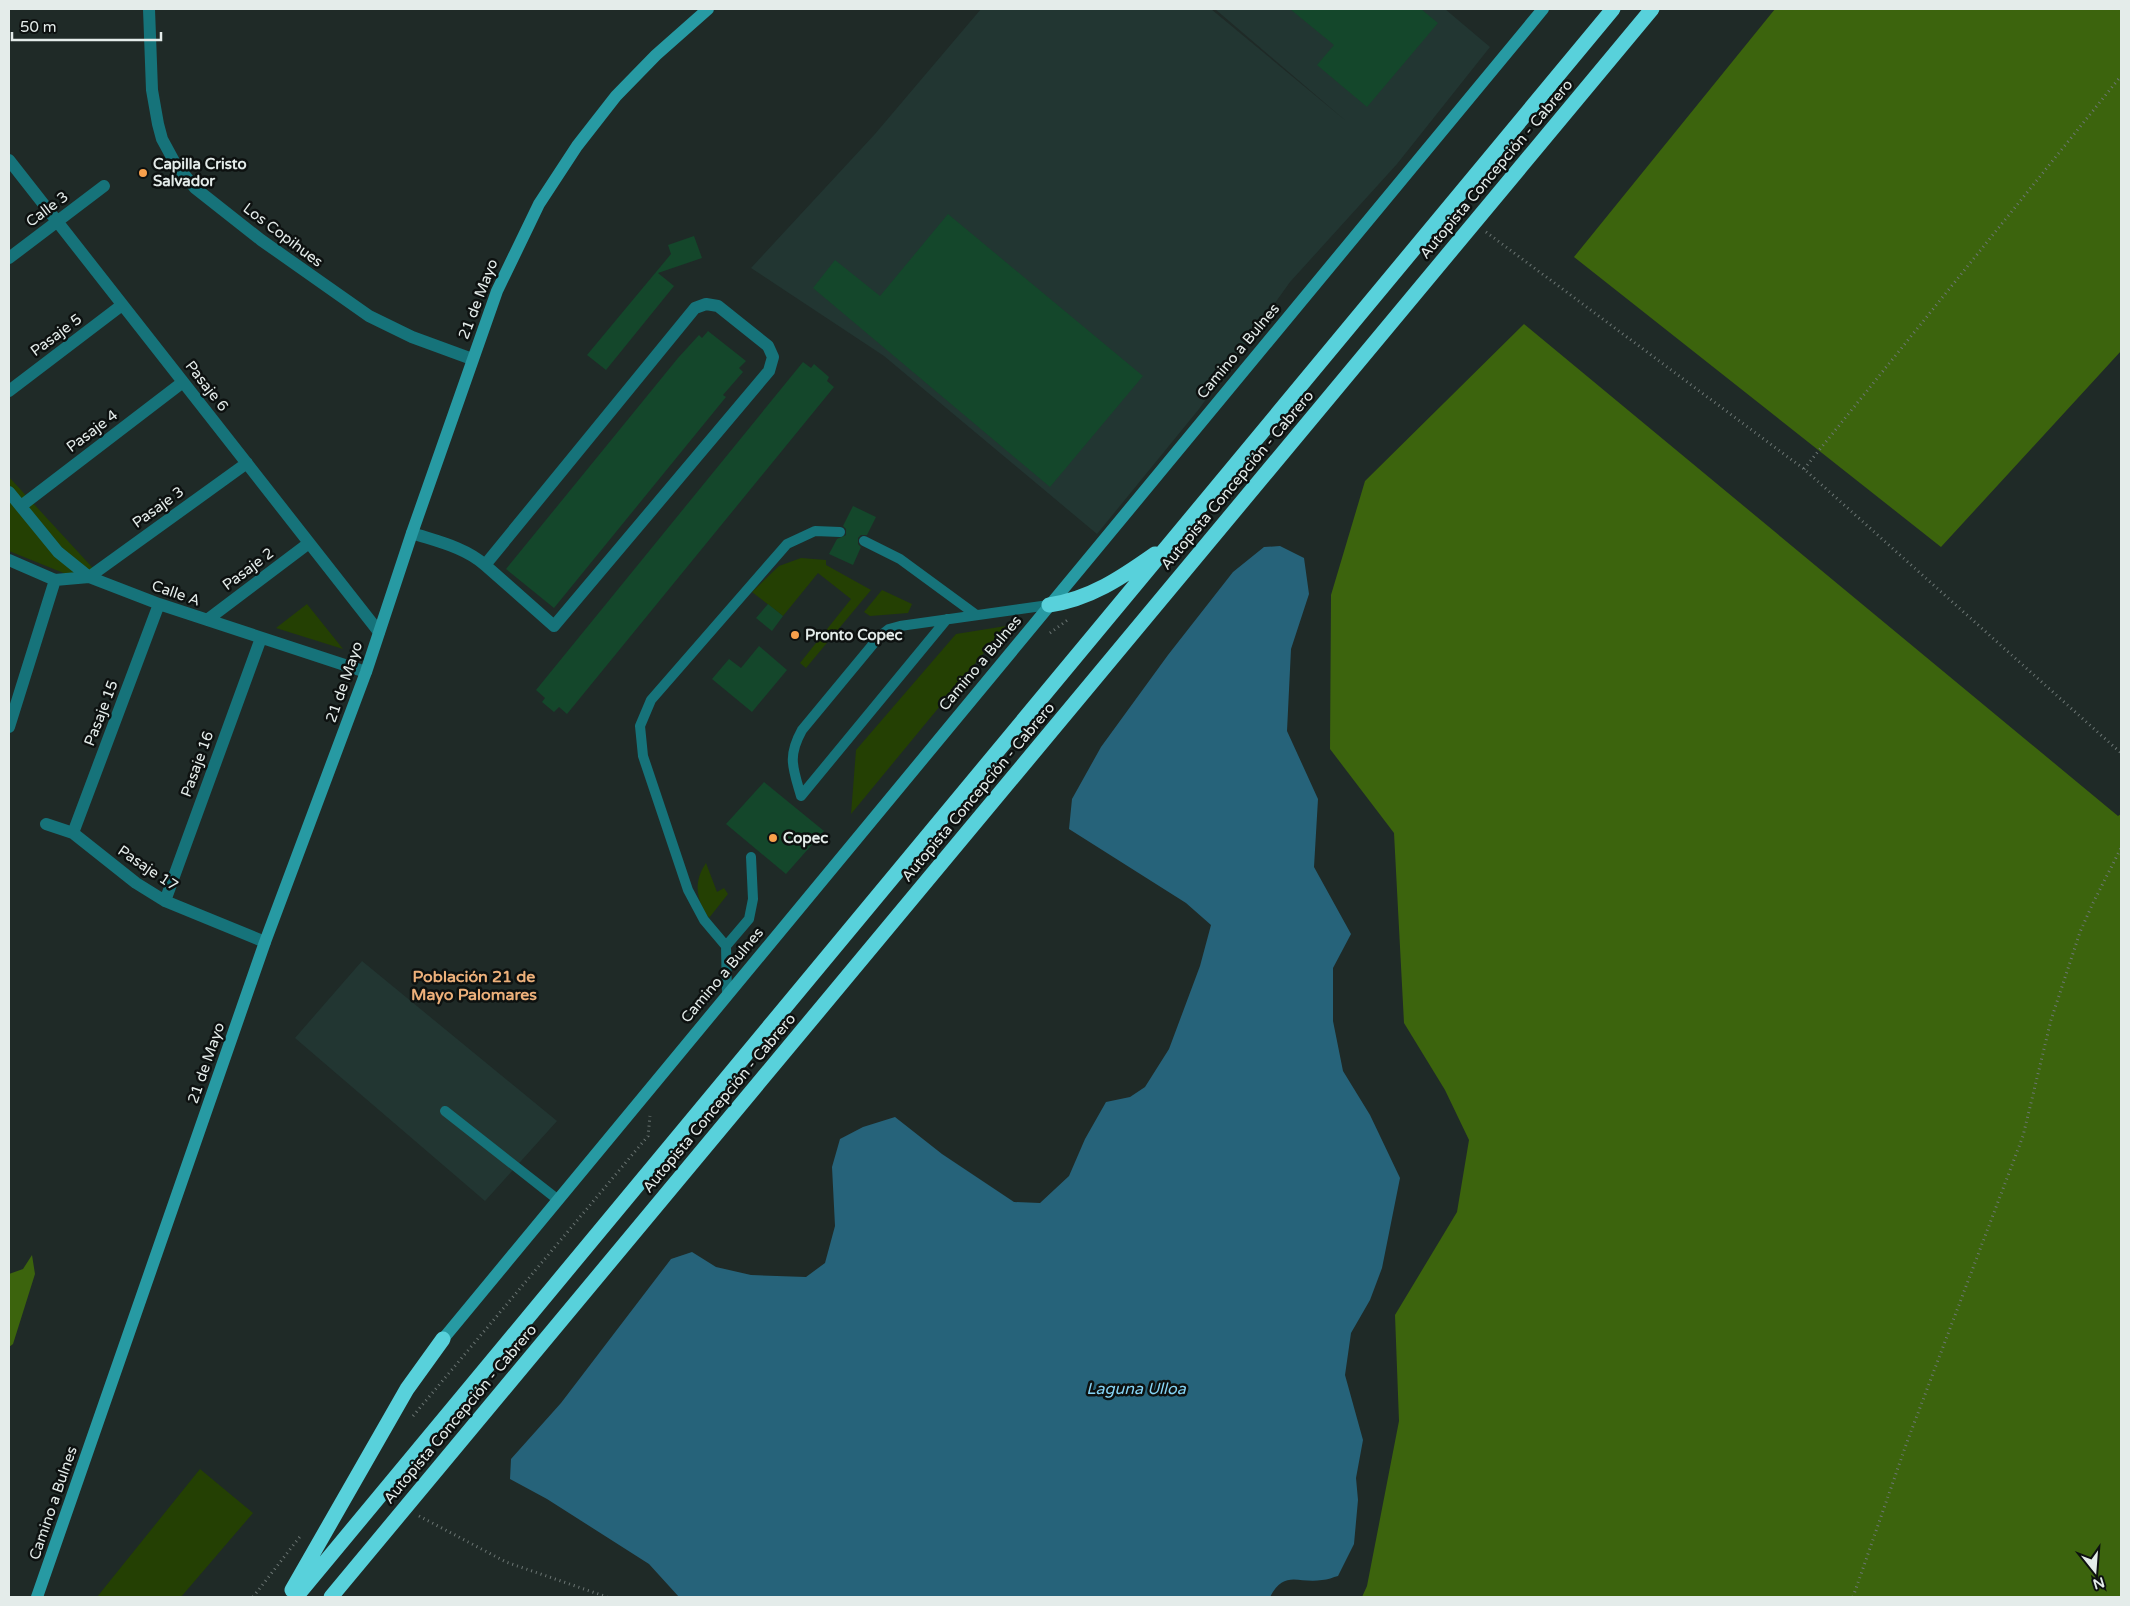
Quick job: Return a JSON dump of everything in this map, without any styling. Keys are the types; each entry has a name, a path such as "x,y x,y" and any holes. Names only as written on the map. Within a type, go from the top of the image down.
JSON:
{"highway":[{"name":"Autopista Concepción - Cabrero","path":"296,1597 1613,9"},
{"name":"Autopista Concepción - Cabrero","path":"331,1597 1652,9"},
{"path":"1049,605 1069,602 1101,590 1172,542"},
{"path":"288,1597 422,1365 443,1339"}],"street":[{"name":"Los Copihues","path":"149,9 152,90 158,124 162,139 175,163 195,188 261,240 363,312 412,337 472,359"},
{"name":"21 de Mayo","path":"99,1419 265,942 366,672 472,359 516,248 539,204 559,172 616,96 656,55 708,9"},
{"name":"Camino a Bulnes","path":"443,1339 1543,9"},
{"name":"Pasaje 6","path":"9,160 379,632"},
{"name":"Calle 3","path":"9,258 104,186"},
{"path":"412,533 465,551 485,565 554,626 770,370 773,357 768,346 718,306 706,304 695,308 485,565"},
{"name":"Pasaje 5","path":"9,391 122,305"},
{"name":"Pasaje 4","path":"21,506 183,382"},
{"name":"Pasaje 3","path":"89,577 247,463"},
{"name":"Calle A","path":"9,492 58,552 89,577 159,604 366,672"},
{"name":"Pasaje 2","path":"207,620 309,543"},
{"path":"9,560 55,580 89,577"},
{"path":"9,728 55,580"},
{"name":"Pasaje 15","path":"73,833 159,604"},
{"name":"Pasaje 16","path":"164,901 261,638"},
{"name":"Pasaje 17","path":"46,824 73,833 136,883 164,901 265,942"},
{"name":"Camino a Bulnes","path":"37,1597 99,1419"}],"lane":[{"path":"727,994 726,946 704,920 688,890 643,756 640,736 642,719 651,700 787,544 816,531 840,532"},
{"path":"864,541 900,560 975,614"},
{"path":"947,619 801,796 791,760 794,743 879,637 889,630 900,626 975,614 1049,605"},
{"path":"726,946 749,919 753,899 750,857"},
{"path":"445,1111 557,1199"}],"path":[{"path":"1804,469 2121,76"},
{"path":"1474,223 1804,469 2121,753"},
{"path":"1854,1597 1933,1369 2023,1136 2051,1020 2080,932 2096,895 2121,848"},
{"path":"388,1422 403,1428 625,1165 648,1136 650,1107"},
{"path":"405,1508 506,1562 607,1597"},
{"path":"253,1597 307,1527"}],"shaded area":[{"path":"981,9 1211,9 1346,121 1215,9 1445,9 1490,47 1397,164 1290,282 1199,409 1097,534 884,356 751,268 875,134"},
{"path":"362,961 557,1121 485,1201 295,1038"}],"green space":[{"path":"1775,9 2121,9 2121,351 1941,547 1574,257"},
{"path":"1524,324 2118,816 2121,814 2121,1597 1362,1597 1367,1586 1399,1421 1395,1315 1457,1212 1469,1140 1445,1090 1404,1023 1394,833 1330,749 1331,595 1365,481"},
{"path":"9,477 102,578 71,576 9,551"},
{"path":"801,558 826,560 826,565 871,590 806,668 800,663 851,599 818,573 783,616 752,592 779,566"},
{"path":"882,590 912,604 908,613 870,616 864,612"},
{"path":"307,604 343,649 276,628"},
{"path":"1006,626 851,814 856,750 956,634"},
{"path":"706,863 717,892 724,888 728,894 709,918 701,904 698,891 699,877"},
{"path":"32,1255 35,1274 13,1344 9,1347 9,1274 23,1269"},
{"path":"200,1469 253,1513 181,1597 97,1597"}],"water":[{"name":"Laguna Ulloa","path":"1280,546 1304,558 1309,594 1291,649 1287,731 1318,799 1314,867 1351,934 1333,968 1333,1021 1343,1071 1370,1115 1400,1178 1382,1268 1370,1300 1351,1333 1345,1375 1363,1440 1356,1478 1358,1500 1354,1544 1338,1576 1313,1581 1287,1580 1276,1588 1270,1597 679,1597 649,1564 547,1499 510,1479 511,1459 561,1403 671,1259 692,1252 716,1267 751,1275 806,1277 825,1263 835,1226 832,1167 840,1139 863,1127 895,1117 942,1154 1014,1202 1040,1203 1069,1176 1085,1139 1106,1102 1130,1097 1145,1087 1169,1049 1200,966 1211,925 1186,903 1069,829 1072,799 1101,747 1168,655 1233,572 1264,547"}],"building":[{"path":"1290,9 1421,9 1438,23 1367,107 1317,65 1334,45"},
{"path":"948,214 1143,376 1050,487 813,288 835,260 880,296"},
{"path":"694,236 702,258 658,273 674,286 606,370 587,355 671,254 668,245"},
{"path":"708,331 746,361 739,368 743,372 723,395 726,397 554,608 506,569 678,358 699,335 702,338"},
{"path":"803,362 811,368 814,364 829,377 827,381 834,387 567,714 559,707 554,712 542,702 545,698 536,690"},
{"path":"853,506 876,517 867,535 861,535 858,538 858,544 861,547 853,565 829,554 837,539 846,535 846,529 843,526"},
{"path":"768,604 783,616 772,631 756,618"},
{"path":"759,646 787,670 752,712 712,679 729,659 741,668"},
{"path":"764,782 824,831 786,874 726,824"}],"place":[{"name":"Capilla Cristo Salvador","path":"143,173"},
{"name":"Pronto Copec","path":"795,635"},
{"name":"Copec","path":"773,838"}],"district":[{"name":"Población 21 de Mayo Palomares","path":"474,985"}]}
